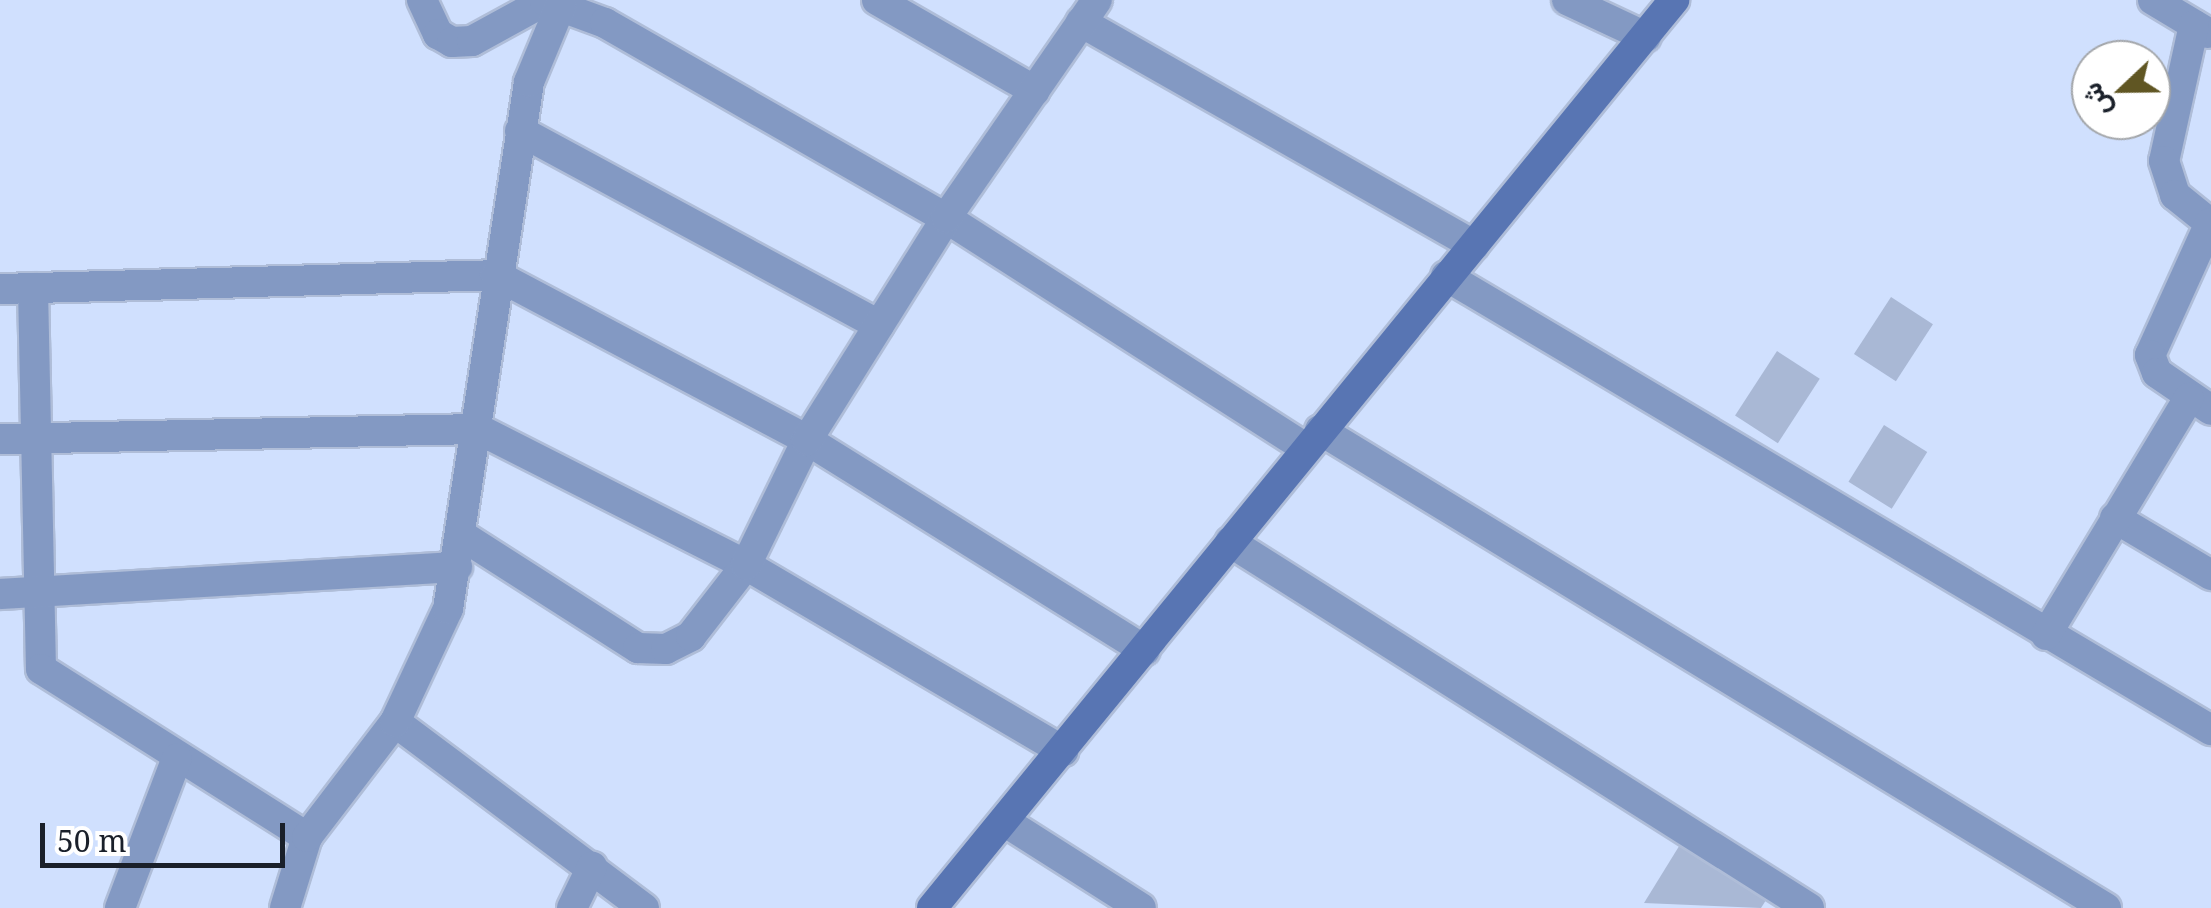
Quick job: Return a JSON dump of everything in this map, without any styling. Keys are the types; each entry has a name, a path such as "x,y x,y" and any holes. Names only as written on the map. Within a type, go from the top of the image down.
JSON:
{"main road":[{"path":"932,908 1674,0"}],"street":[{"path":"422,0 438,34 452,42 472,40 545,2 561,5 946,218 2106,908"},
{"path":"878,0 1035,91"},
{"path":"1567,0 1646,37"},
{"path":"2046,634 2116,518 2200,404 2150,354 2210,224 2175,195 2164,160 2203,30 2152,0"},
{"path":"285,908 307,837 395,722 428,666 457,567 496,275 520,131 541,37 561,5"},
{"path":"461,536 638,648 666,649 690,636 746,565 807,440 946,218 1089,11 1474,244"},
{"path":"520,131 880,325"},
{"path":"0,289 496,275 807,440 1145,650"},
{"path":"1446,276 2211,730"},
{"path":"34,288 35,592 41,669 307,837"},
{"path":"0,439 478,428 746,565 1063,751"},
{"path":"2116,518 2211,574"},
{"path":"1230,542 1809,908"},
{"path":"0,594 457,567"},
{"path":"395,722 644,908"},
{"path":"120,908 177,758"},
{"path":"1004,821 1141,908"},
{"path":"572,908 592,868"}],"building":[{"path":"1891,297 1933,324 1896,381 1854,354"},
{"path":"1777,351 1820,379 1778,443 1735,416"},
{"path":"1884,425 1927,452 1892,509 1848,482"},
{"path":"1681,843 1768,897 1761,908 1644,903"}]}
